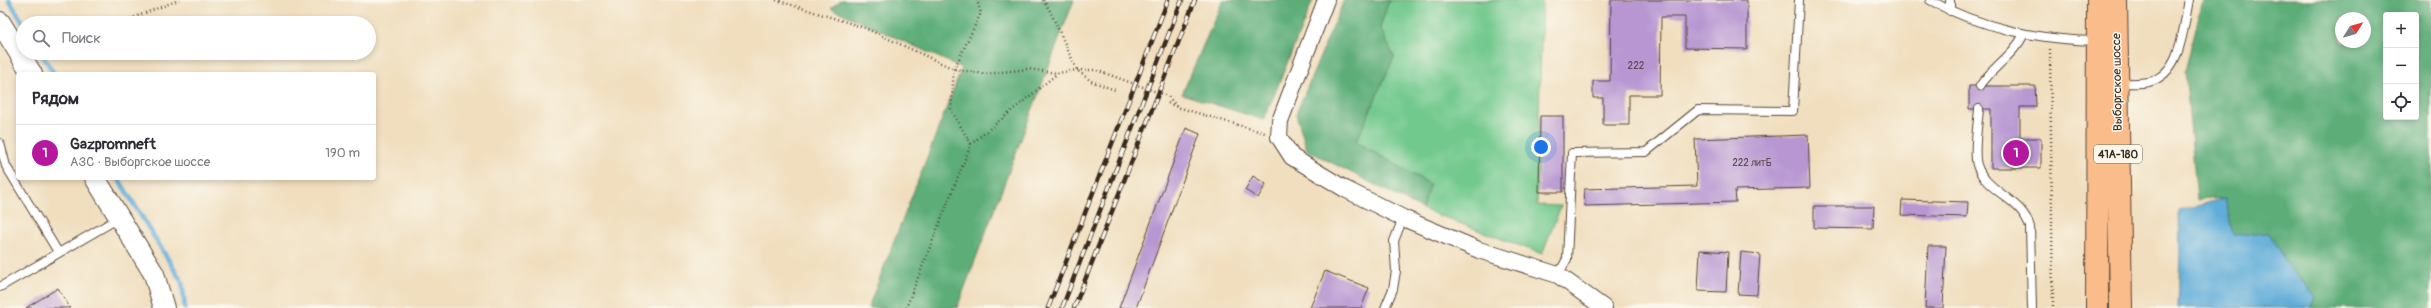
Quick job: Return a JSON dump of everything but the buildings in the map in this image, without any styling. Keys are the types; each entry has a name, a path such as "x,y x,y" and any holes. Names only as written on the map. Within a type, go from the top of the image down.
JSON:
{"main road":[{"name":"Выборгское шоссе","path":"2097,308 2098,0"},
{"name":"Выборгское шоссе","path":"2116,0 2121,308"}],"street":[{"path":"1326,0 1280,121 1278,137 1292,157 1345,188 1402,218 1479,250 1558,275 1604,308"},
{"path":"0,22 16,48"},
{"path":"23,60 31,72"},
{"path":"96,180 154,274 164,308"}],"lane":[{"path":"1558,275 1567,259 1572,152 1646,152 1698,110 1793,111 1799,0"},
{"path":"1930,0 1950,11 2024,34 2050,38 2098,41"},
{"path":"1950,0 1950,11"},
{"path":"2117,83 2150,82 2167,72 2178,53 2189,0"},
{"path":"1980,86 1988,74 2021,42 2024,34"},
{"path":"1979,109 1976,163 1981,174 1990,186 2022,210 2027,217 2030,227 2032,308"},
{"path":"0,143 6,166 58,252"},
{"path":"0,287 119,218"},
{"path":"1385,308 1393,289 1396,271 1394,241 1402,218"}],"path":[{"path":"137,16 178,0"},
{"path":"776,0 865,28 954,69 986,74 1028,70 1058,73 1077,70 1096,70 1123,78 1168,96 1177,107"},
{"path":"971,144 951,110 954,69 981,13 977,0"},
{"path":"1043,0 1050,11 1077,70 1092,81 1115,90"},
{"path":"2050,38 2053,308"},
{"path":"906,308 971,144 1058,73"},
{"path":"1168,103 1278,137"}],"green space":[{"path":"841,0 1074,0 957,308 868,308 962,68 831,8"},
{"path":"1223,0 1313,0 1264,120 1182,94"},
{"path":"1344,0 1389,0 1380,28 1394,57 1356,142 1430,184 1422,209 1307,150 1296,114"},
{"path":"1389,0 1542,0 1537,205 1561,206 1542,254 1422,209 1430,184 1356,142 1394,57 1380,28"},
{"path":"2203,0 2431,0 2431,308 2312,308 2316,298 2284,260 2269,233 2233,235 2225,198 2197,200 2185,71"}],"water":[{"path":"2225,198 2233,235 2269,233 2284,260 2316,298 2312,308 2178,308 2180,253 2179,211"}],"waterway":[{"path":"9,0 19,16"},
{"path":"45,60 53,72"},
{"path":"119,180 182,282 185,308"}],"railway":[{"path":"1048,308 1168,0"},
{"path":"1062,308 1182,0"},
{"path":"1074,308 1195,0"}],"place":[{"name":"Gazpromneft","path":"2016,153"}]}
